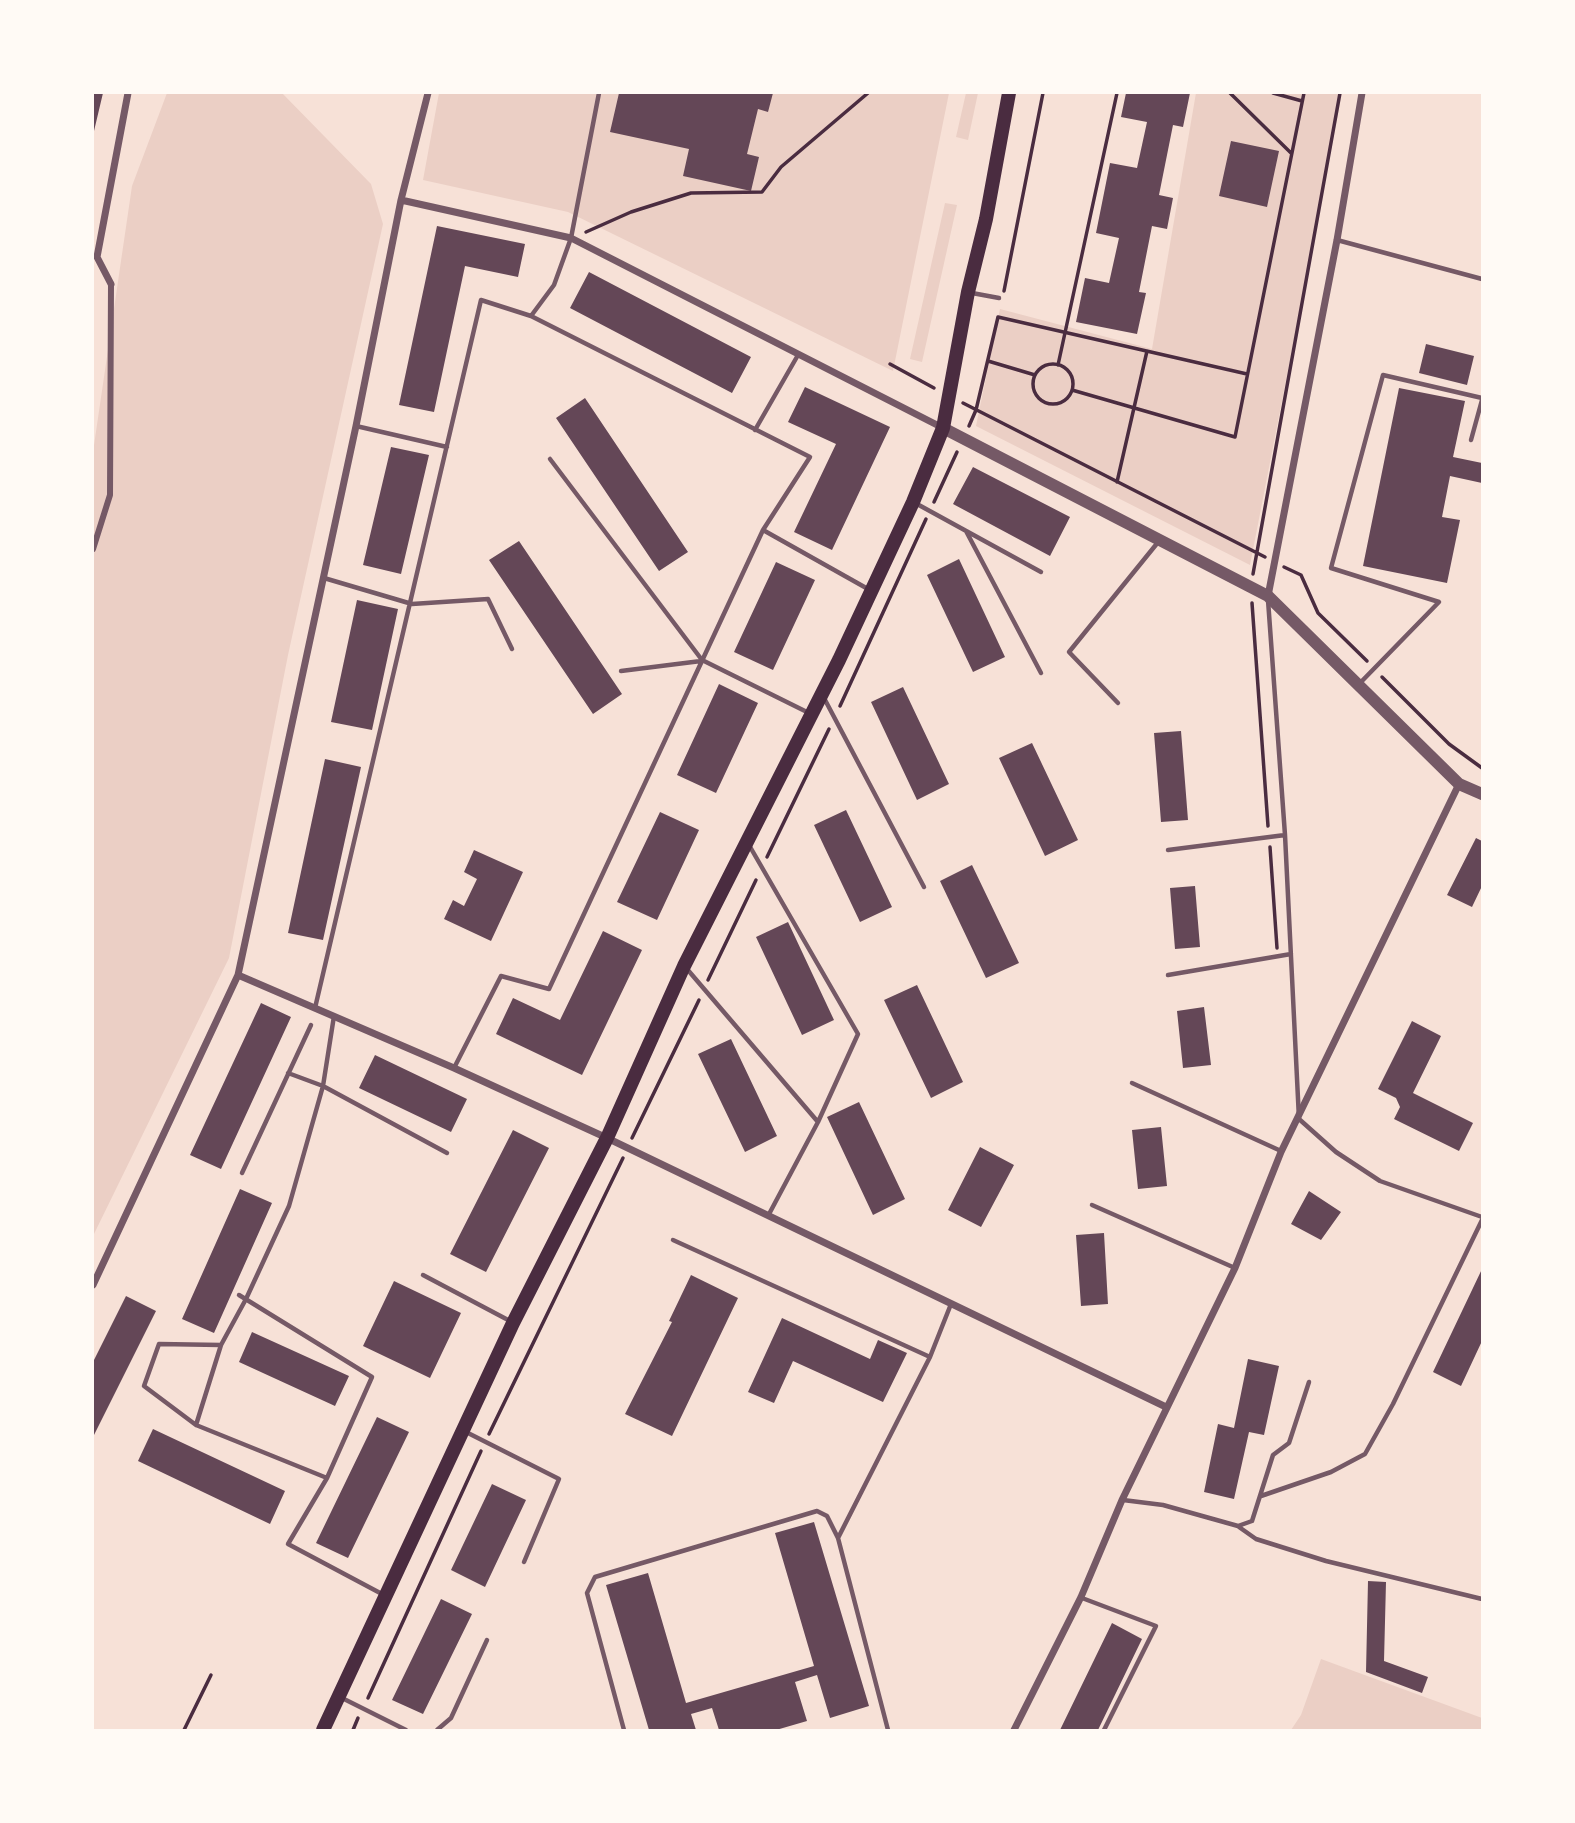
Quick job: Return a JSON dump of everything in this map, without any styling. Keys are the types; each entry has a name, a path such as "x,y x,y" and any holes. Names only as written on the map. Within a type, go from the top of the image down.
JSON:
{"main road":[{"path":"323,1730 513,1323 607,1138 684,966 822,694 913,502 943,428 1009,93"}],"street":[{"path":"93,549 110,495 111,284 97,257 128,93"},
{"path":"93,1285 238,975 356,426 401,200 428,93"},
{"path":"1268,596 1337,240 1362,93"},
{"path":"401,200 571,238 1268,596 1459,784 1482,794"},
{"path":"1014,1730 1081,1597 1122,1500 1235,1268 1281,1152 1459,784"},
{"path":"238,975 454,1068 607,1138 1166,1407"}],"lane":[{"path":"531,316 554,285 571,238 599,93"},
{"path":"1337,240 1482,279"},
{"path":"968,292 1000,298"},
{"path":"315,1009 412,604 481,300 531,316 810,457 763,530 550,989 501,976 454,1068"},
{"path":"755,430 798,355"},
{"path":"1357,685 1439,602 1331,568 1382,375 1482,399 1471,440"},
{"path":"356,426 448,447"},
{"path":"550,458 702,660 811,715"},
{"path":"913,502 1041,572"},
{"path":"763,530 871,591"},
{"path":"967,531 1041,673"},
{"path":"1118,703 1069,652 1160,541"},
{"path":"324,578 412,604 488,598 512,649"},
{"path":"1261,1496 1331,1472 1365,1454 1393,1405 1482,1219 1380,1181 1336,1152 1299,1119 1285,835 1268,596"},
{"path":"621,671 702,660"},
{"path":"822,694 924,887"},
{"path":"1168,850 1285,835"},
{"path":"747,841 858,1034 818,1122 768,1216"},
{"path":"1168,975 1291,954"},
{"path":"684,966 818,1122"},
{"path":"196,1425 221,1345 246,1299 289,1206 323,1086 334,1016"},
{"path":"242,1173 311,1025"},
{"path":"288,1073 323,1086 447,1153"},
{"path":"1132,1083 1281,1152"},
{"path":"1092,1205 1235,1268"},
{"path":"673,1240 930,1357"},
{"path":"423,1275 513,1323"},
{"path":"239,1295 372,1377 327,1478 288,1544 386,1596"},
{"path":"838,1538 930,1357 951,1304"},
{"path":"221,1345 159,1344 144,1386 196,1425 327,1478"},
{"path":"1238,1526 1252,1521 1273,1455 1289,1443 1309,1382"},
{"path":"464,1431 559,1479 524,1562"},
{"path":"1122,1500 1163,1505 1238,1526 1256,1539 1326,1561 1482,1599"},
{"path":"624,1730 587,1592 595,1577 817,1511 827,1516 838,1538 888,1730"},
{"path":"1081,1597 1156,1626 1104,1730"},
{"path":"437,1730 451,1718 487,1640"},
{"path":"338,1696 406,1730"}],"path":[{"path":"571,238 631,212 691,193 762,192 781,167 868,93"},
{"path":"1000,298 1043,93"},
{"path":"1058,365 1117,93"},
{"path":"1230,93 1292,153"},
{"path":"1273,93 1302,101"},
{"path":"1072,390 1235,437 1304,93"},
{"path":"999,317 1000,307"},
{"path":"1065,333 1247,374"},
{"path":"1117,482 1147,352"},
{"path":"988,361 1035,375"},
{"path":"1051,363 1058,365 1070,372 1074,383 1072,390 1064,401 1053,404 1043,402 1036,395 1033,385 1035,375 1042,367 1051,363"},
{"path":"184,1730 211,1675"}],"shaded area":[{"path":"167,93 282,93 371,184 383,224 288,655 229,958 93,1236 93,452 132,186"},
{"path":"439,93 949,93 893,371 568,212 423,180"},
{"path":"966,93 978,93 968,140 956,137"},
{"path":"1196,93 1342,93 1250,565 976,426 1000,309 1152,349"},
{"path":"945,203 957,205 922,362 910,359"},
{"path":"1321,1659 1482,1718 1482,1730 1291,1730 1301,1715"}],"building":[{"path":"93,93 103,93 94,131 93,131"},
{"path":"619,93 773,93 768,112 758,109 747,154 759,157 751,191 683,176 689,149 610,132"},
{"path":"1126,93 1190,93 1183,127 1173,125 1159,195 1173,198 1167,229 1152,226 1139,292 1146,293 1137,334 1076,322 1085,278 1109,283 1119,238 1096,233 1110,163 1137,168 1147,122 1121,117"},
{"path":"1231,141 1279,151 1267,207 1219,196"},
{"path":"437,226 525,244 518,277 465,266 434,412 399,405"},
{"path":"589,272 751,357 732,393 570,308"},
{"path":"1426,344 1474,356 1467,385 1419,373"},
{"path":"805,387 890,427 832,550 794,532 836,444 788,422"},
{"path":"1399,388 1465,401 1453,457 1482,463 1482,483 1450,476 1442,517 1460,520 1447,583 1363,566"},
{"path":"585,398 688,552 659,571 556,418"},
{"path":"391,447 429,455 401,574 363,565"},
{"path":"973,467 1070,517 1050,556 953,504"},
{"path":"519,541 622,694 593,714 489,560"},
{"path":"959,559 1005,657 973,672 927,575"},
{"path":"776,562 815,580 773,670 734,652"},
{"path":"357,600 398,609 372,730 331,722"},
{"path":"719,684 758,703 716,793 677,775"},
{"path":"903,687 949,784 917,800 871,702"},
{"path":"1181,731 1188,820 1161,822 1154,733"},
{"path":"1032,743 1078,840 1045,856 999,758"},
{"path":"325,759 361,767 323,940 288,933"},
{"path":"846,810 892,907 860,922 814,825"},
{"path":"660,812 699,830 657,920 617,902"},
{"path":"1476,838 1482,841 1482,886 1472,907 1447,895"},
{"path":"474,850 523,872 491,941 444,919 453,900 464,906 477,879 464,872"},
{"path":"972,865 1019,963 986,978 940,881"},
{"path":"1195,886 1200,947 1175,949 1170,888"},
{"path":"788,922 834,1020 802,1035 756,937"},
{"path":"603,931 642,950 582,1075 496,1034 513,998 560,1020"},
{"path":"917,985 963,1082 931,1098 884,1000"},
{"path":"261,1003 291,1017 221,1169 190,1155"},
{"path":"1204,1007 1211,1065 1183,1068 1177,1011"},
{"path":"1412,1021 1441,1036 1413,1093 1473,1123 1459,1151 1394,1119 1400,1107 1396,1098 1378,1089"},
{"path":"731,1039 777,1136 745,1152 698,1054"},
{"path":"375,1055 467,1099 451,1132 359,1088"},
{"path":"859,1102 905,1199 873,1215 827,1117"},
{"path":"1161,1127 1167,1186 1138,1189 1132,1130"},
{"path":"513,1130 549,1148 486,1272 450,1254"},
{"path":"980,1147 1014,1165 981,1227 948,1210"},
{"path":"240,1189 272,1203 214,1333 182,1319"},
{"path":"1309,1191 1341,1212 1321,1240 1291,1224"},
{"path":"1104,1233 1108,1304 1081,1306 1076,1235"},
{"path":"1482,1269 1482,1341 1461,1386 1433,1372"},
{"path":"691,1275 738,1298 672,1436 625,1414 672,1322 669,1321"},
{"path":"394,1281 461,1313 430,1378 363,1346"},
{"path":"126,1296 156,1311 93,1437 93,1362"},
{"path":"782,1318 870,1359 878,1340 907,1353 883,1402 793,1361 774,1403 748,1392"},
{"path":"252,1332 349,1376 335,1406 239,1362"},
{"path":"1248,1359 1279,1366 1264,1435 1249,1432 1234,1499 1204,1492 1218,1424 1234,1428"},
{"path":"377,1417 409,1432 348,1558 316,1543"},
{"path":"153,1429 285,1491 270,1524 138,1461"},
{"path":"492,1484 526,1500 485,1587 451,1570"},
{"path":"814,1522 869,1706 830,1718 817,1675 795,1682 807,1721 776,1730 719,1730 712,1708 691,1714 696,1730 649,1730 606,1585 648,1573 686,1703 814,1666 775,1533"},
{"path":"1368,1581 1386,1582 1384,1661 1428,1677 1422,1693 1366,1672"},
{"path":"441,1599 472,1614 423,1714 392,1700"},
{"path":"1112,1623 1142,1639 1098,1730 1060,1730"}]}
